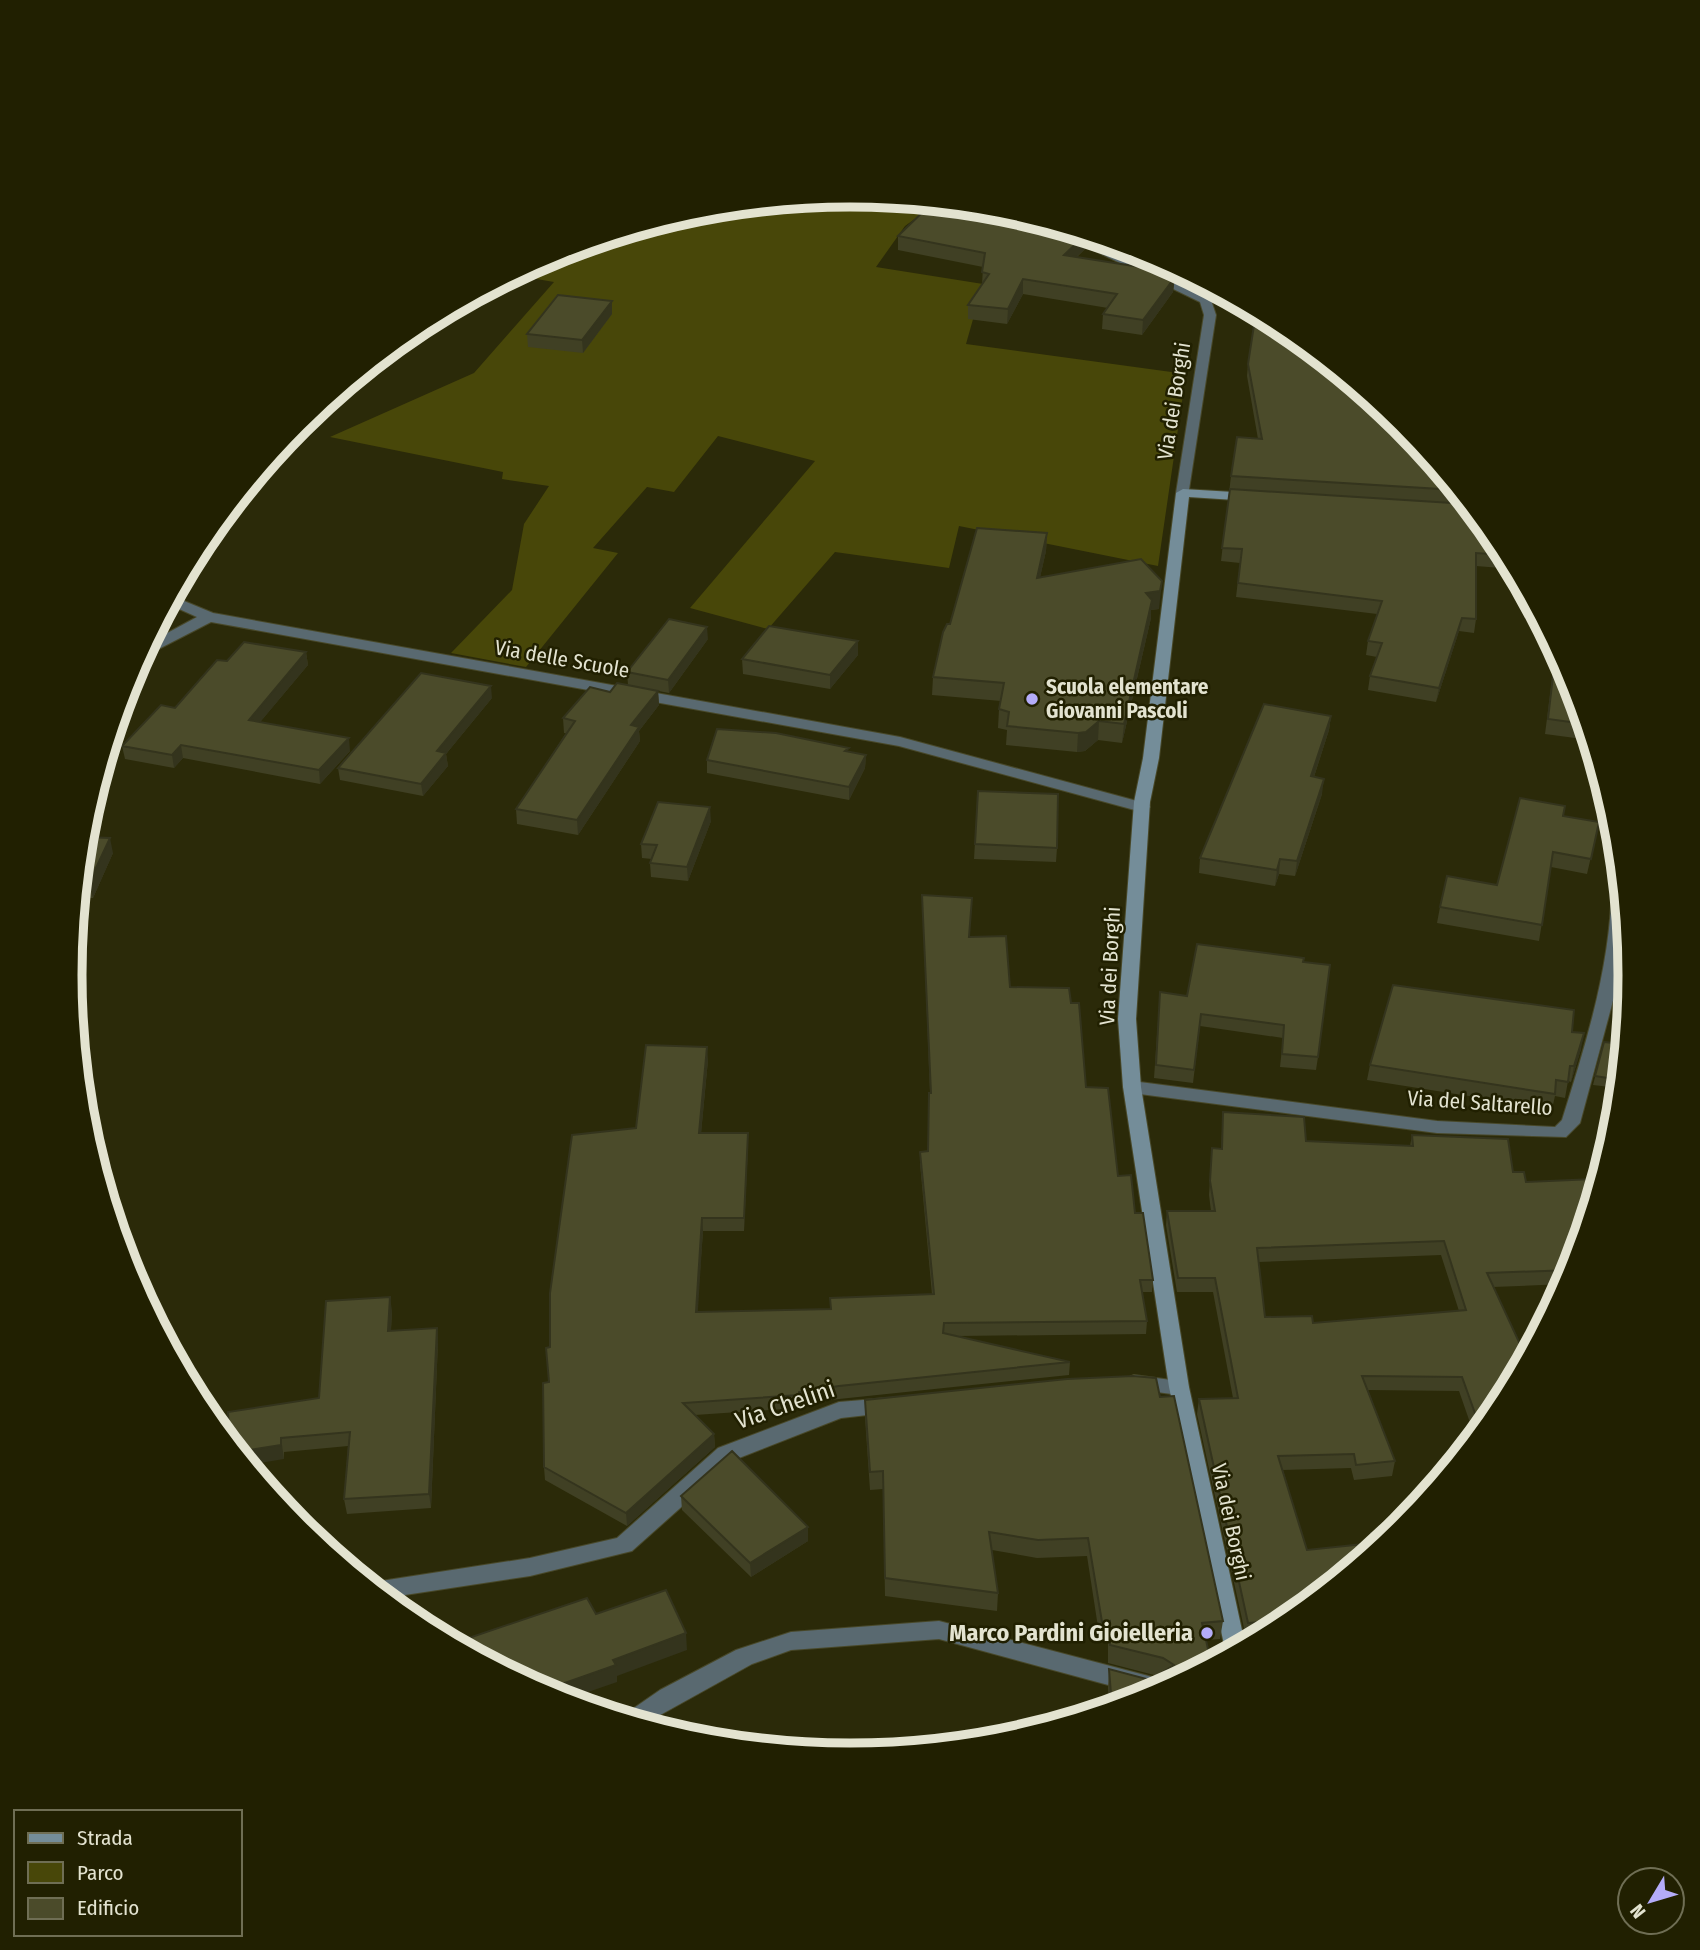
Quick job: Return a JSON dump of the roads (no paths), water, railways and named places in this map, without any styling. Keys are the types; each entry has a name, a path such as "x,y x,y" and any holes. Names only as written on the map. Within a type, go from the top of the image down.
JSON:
{"street":[{"path":"1098,249 1205,300"},
{"name":"Via dei Borghi","path":"1203,293 1210,315 1183,493 1151,758 1142,807 1127,1019 1132,1087 1179,1387 1233,1640"},
{"path":"1183,493 1261,498"},
{"name":"Via delle Scuole","path":"178,604 209,617 900,742 1142,807"},
{"path":"157,644 209,617"},
{"name":"Via del Saltarello","path":"1132,1087 1437,1127 1559,1133 1572,1123 1613,976 1617,945"},
{"path":"1118,1384 1179,1387"},
{"name":"Via Chelini","path":"388,1588 530,1567 624,1545 726,1454 839,1410 905,1404"},
{"path":"641,1714 744,1657 791,1641 939,1630 1143,1684"}],"place":[{"name":"Scuola elementare Giovanni Pascoli","path":"1032,699"},
{"name":"Marco Pardini Gioielleria","path":"1207,1633"}]}
